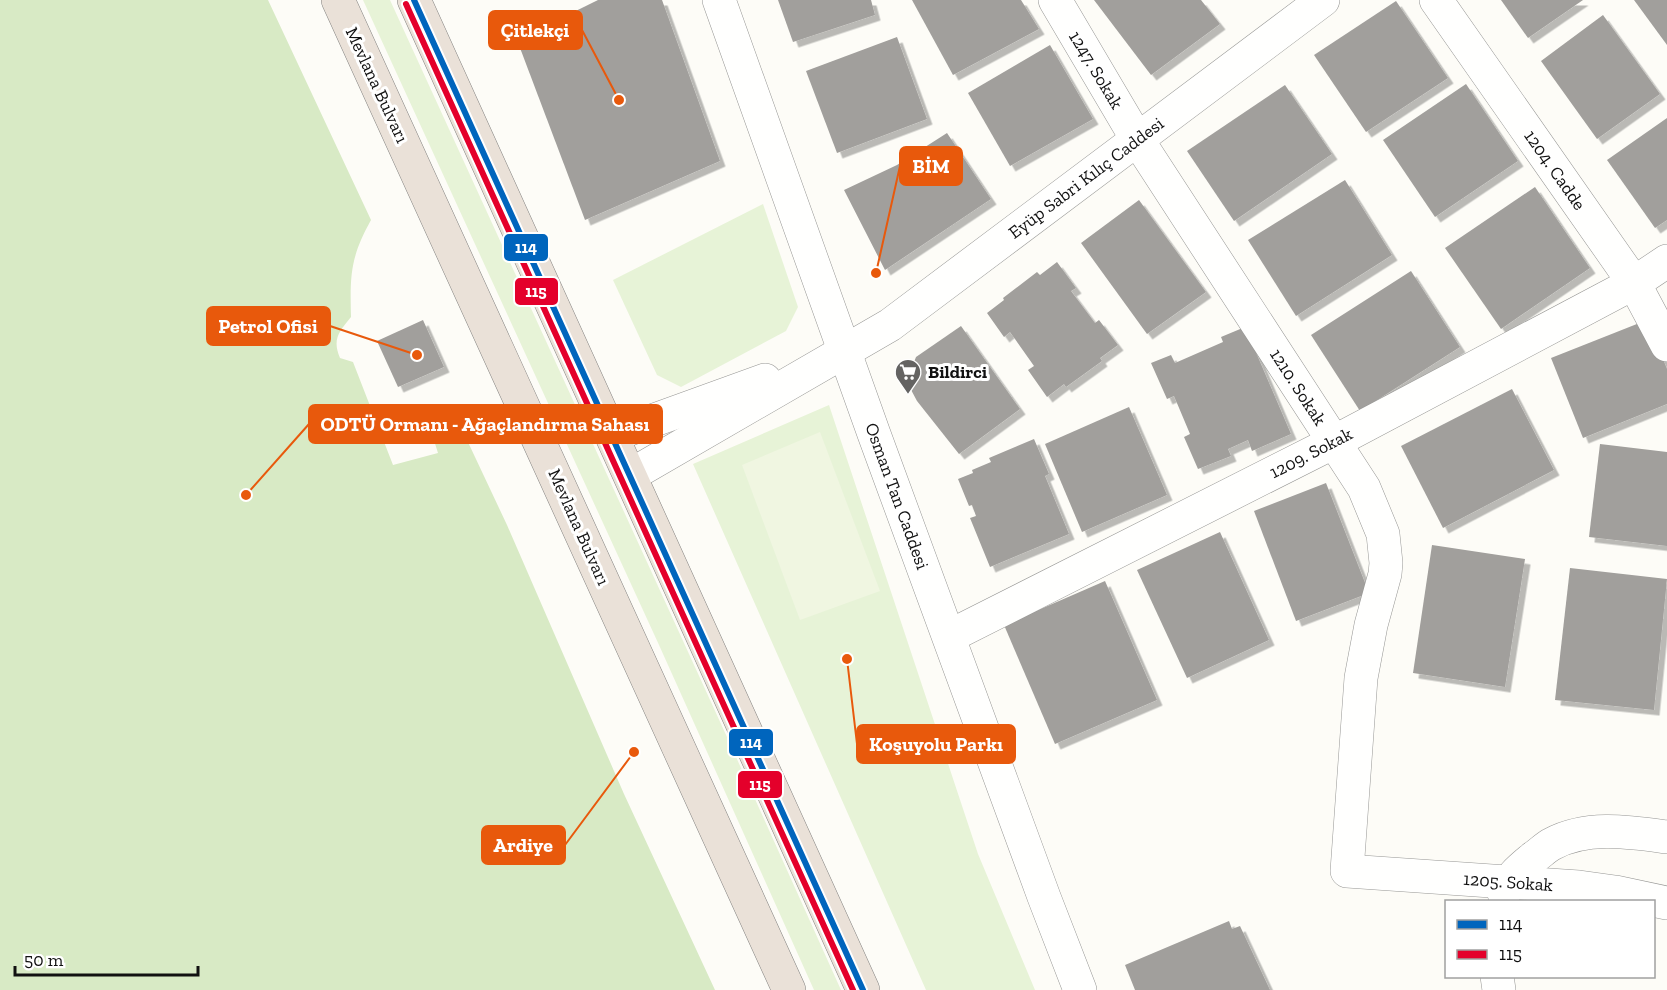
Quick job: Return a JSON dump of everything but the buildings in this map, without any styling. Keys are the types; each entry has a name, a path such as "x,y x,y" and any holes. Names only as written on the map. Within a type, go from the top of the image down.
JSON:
{"highway":[{"name":"Mevlana Bulvarı","path":"338,0 789,990"},
{"path":"414,0 863,990"}],"street":[{"name":"Osman Tan Caddesi","path":"719,0 874,434 1080,990"},
{"name":"1247. Sokak","path":"1054,0 1137,139"},
{"name":"Eyüp Sabri Kılıç Caddesi","path":"631,475 909,312 1323,0"},
{"name":"1204. Cadde","path":"1436,0 1634,283 1667,345"},
{"name":"1210. Sokak","path":"1137,139 1364,488 1383,534 1385,574 1365,652 1361,678 1347,871"},
{"name":"1209. Sokak","path":"950,636 1334,442 1634,283 1667,261"},
{"name":"Eyüp Sabri Kılıç Caddesi","path":"613,435 846,351"},
{"path":"673,413 669,424 670,433 675,441 685,444"},
{"path":"1504,892 1522,866 1552,844 1588,833 1625,832 1667,837"},
{"name":"1205. Sokak","path":"1347,871 1504,892 1615,892 1653,900"}],"green space":[{"path":"0,0 268,0 371,220 355,256 351,289 351,317 340,332 337,341 340,358 353,362 393,465 438,453 431,431 441,426 461,432 467,440 507,525 624,794 715,990 0,990"},
{"path":"363,0 390,0 841,990 814,990 659,645"},
{"path":"763,204 798,307 786,331 681,387 657,375 613,280"},
{"path":"829,405 978,854 1035,990 926,990 693,464"},
{"path":"820,432 880,591 800,620 742,465"}],"transit line":[{"name":"114","path":"414,0 863,990"},
{"name":"115","path":"406,4 853,990"}],"place":[{"name":"Çitlekçi","path":"619,100"},
{"name":"BİM","path":"876,273"},
{"name":"Petrol Ofisi","path":"417,355"},
{"name":"Bildirci","path":"908,395"},
{"name":"ODTÜ Ormanı - Ağaçlandırma Sahası","path":"246,495"},
{"name":"Koşuyolu Parkı","path":"847,659"},
{"name":"Ardiye","path":"634,752"}]}
